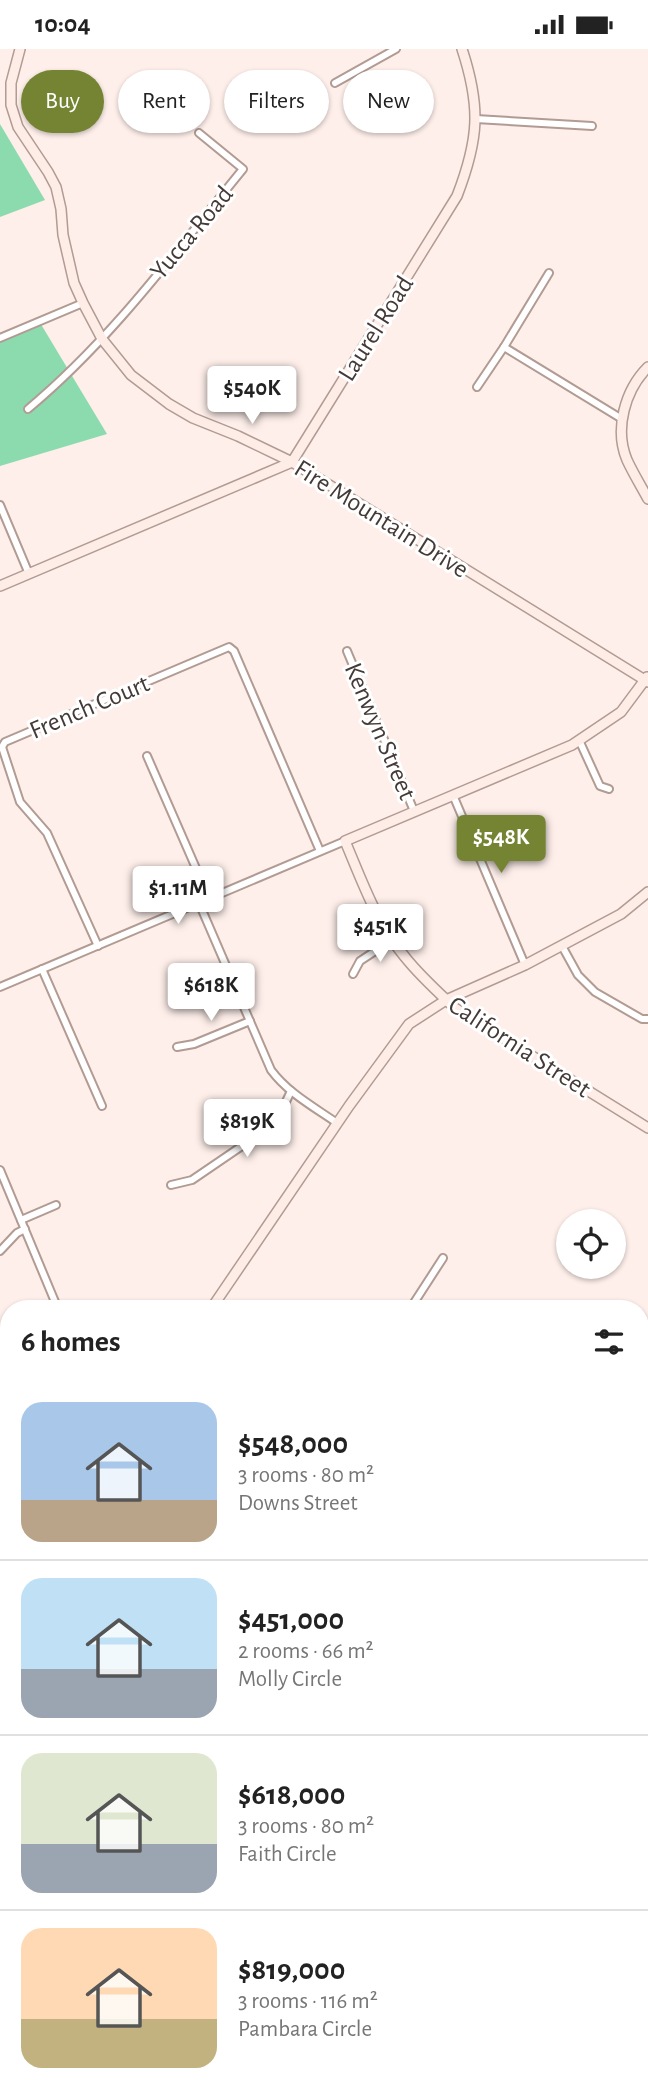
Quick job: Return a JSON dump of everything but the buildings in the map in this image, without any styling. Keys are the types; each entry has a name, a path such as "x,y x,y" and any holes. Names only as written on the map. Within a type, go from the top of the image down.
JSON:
{"main road":[{"name":"Fire Mountain Drive","path":"20,49 11,83 11,105 18,127 55,187 74,283 83,303 102,339 131,375 169,404 193,418 292,462 647,679"},
{"name":"Laurel Road","path":"292,462 457,196 468,168 476,119 476,103 462,49"},
{"path":"648,367 627,399 621,428 626,457 648,499"},
{"path":"0,586 292,462"},
{"path":"345,841 572,745 621,712 647,679"},
{"name":"California Street","path":"345,841 373,908 392,940 446,1000 648,1128"},
{"path":"217,1300 337,1123 409,1024 446,1000 526,965 621,914 648,892"}],"street":[{"path":"335,83 396,49"},
{"path":"476,119 592,126"},
{"name":"Yucca Road","path":"102,339 243,169 200,133"},
{"path":"477,387 549,273"},
{"path":"0,338 83,303"},
{"path":"28,409 61,381 102,339"},
{"path":"504,347 622,419"},
{"path":"0,505 29,573"},
{"name":"French Court","path":"98,946 47,832 20,802 2,747 5,742 229,647 234,651 320,851"},
{"name":"Kenwyn Street","path":"347,652 415,811"},
{"path":"579,740 600,786 609,789"},
{"path":"147,756 209,898"},
{"path":"453,795 526,965"},
{"path":"0,987 345,841"},
{"path":"199,903 271,1070 281,1083 337,1123"},
{"path":"353,974 360,961 392,940"},
{"path":"562,946 578,975 595,992 642,1019 648,1019"},
{"path":"42,969 102,1106"},
{"path":"177,1047 194,1044 250,1021"},
{"path":"171,1185 192,1180 261,1133 282,1110 291,1091"},
{"path":"0,1170 54,1300"},
{"path":"21,1220 56,1205"},
{"path":"0,1251 17,1233 25,1229"},
{"path":"416,1300 443,1258"}],"green space":[{"path":"0,124 45,200 0,217"},
{"path":"39,321 107,434 0,466 0,338"}]}
